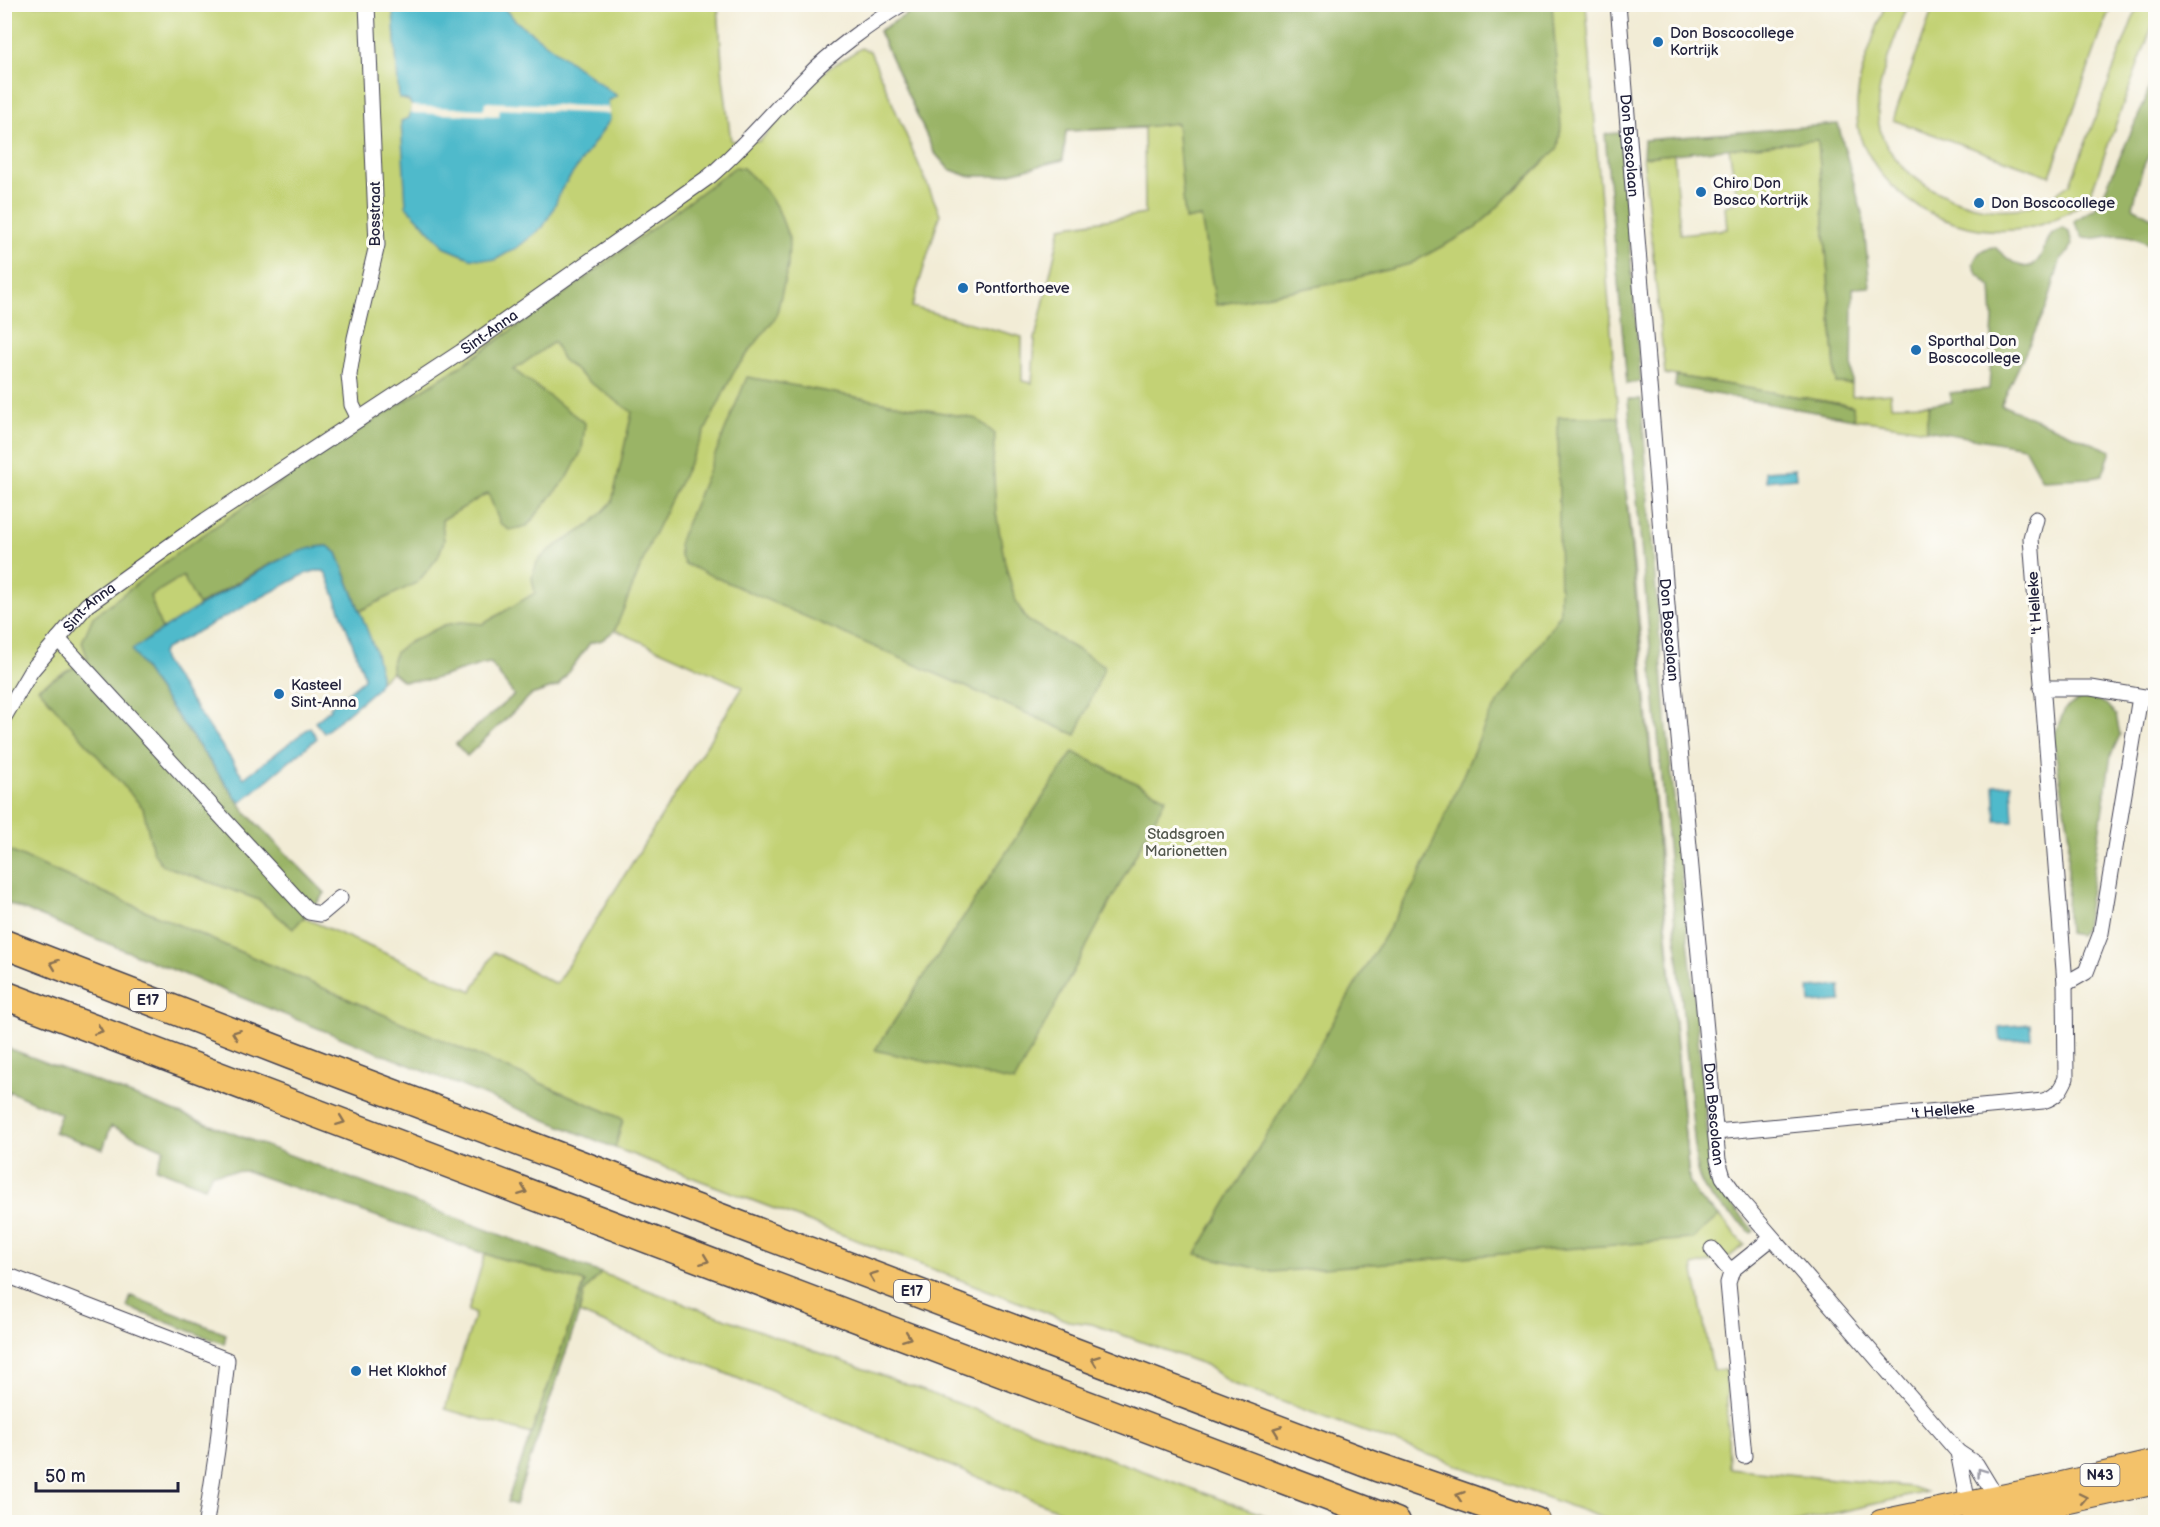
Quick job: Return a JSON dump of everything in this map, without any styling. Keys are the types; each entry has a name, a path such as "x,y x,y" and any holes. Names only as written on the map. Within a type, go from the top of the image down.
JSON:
{"highway":[{"name":"E17","path":"4,944 1366,1463 1536,1522"},
{"path":"4,995 1396,1522"}],"main road":[{"name":"N43","path":"1976,1516 1996,1497 2156,1462"},
{"name":"N43","path":"1881,1522 1976,1516 2156,1482"}],"street":[{"name":"Bosstraat","path":"359,419 352,405 350,367 377,245 368,4"},
{"name":"Sint-Anna","path":"4,717 31,671 87,605 206,520 533,302 710,176 738,151 809,75 843,46 902,4"},
{"name":"Don Boscolaan","path":"1618,4 1669,630 1718,1160 1723,1177 1772,1238 1958,1452 1976,1464 1996,1497"},
{"name":"'t Helleke","path":"1716,1132 2043,1101 2061,1090 2066,1078 2065,984 2031,538 2037,519"},
{"name":"Sint-Anna","path":"58,639 309,912 321,914 340,898"},
{"path":"2041,688 2091,688 2156,699"},
{"path":"2065,984 2086,972 2101,933 2140,697"},
{"path":"1744,1456 1728,1283 1732,1270 1772,1238"},
{"path":"1712,1249 1732,1270"},
{"path":"4,1274 226,1360 217,1450 206,1522"},
{"path":"1958,1452 1976,1516"}],"green space":[{"name":"Stadsgroen Marionetten","path":"924,4 1586,5 1615,383 1636,586 1689,1180 1698,1198 1719,1216 1744,1245 1729,1257 1693,1266 1713,1370 1726,1370 1729,1468 1911,1487 1926,1492 1797,1522 1614,1522 1230,1383 1206,1365 1092,1324 1068,1321 615,1148 623,1120 6,850 5,854 5,5 718,5 723,78 731,141 760,141 793,102 826,70 861,48 870,51 940,214 912,307 1022,337 1022,381 1032,383 1035,339 1061,227 1145,214 1144,128 1066,131 1063,160 968,176 949,169 934,152 879,31","holes":["328,546 380,671 380,681 392,672 403,681 430,680 491,663 514,695 456,744 467,756 531,695 558,686 590,643 602,640 615,630 743,687 556,984 494,952 472,991 304,918 325,893 247,814 152,681 133,650 176,621 279,561 297,552"]},
{"path":"924,4 1552,5 1561,127 1558,148 1476,228 1410,264 1340,282 1216,305 1201,217 1185,220 1177,123 1066,131 1063,160 998,176 968,176 949,169 934,152 879,31"},
{"path":"1885,5 1908,5 1885,66 1878,98 1880,129 1888,148 1901,165 1939,193 1983,208 2005,210 2038,203 2055,195 2070,184 2138,5 2155,5 2155,19 2087,198 2075,208 2053,220 2029,228 2004,231 1979,229 1931,214 1910,201 1891,184 1875,165 1863,145 1857,116 1857,99 1863,67"},
{"path":"1934,5 2111,5 2050,176 1893,120"},
{"path":"2155,68 2155,148 2143,168 2133,207 2155,219 2155,247 2137,238 2122,235 2083,238 2074,221 2095,208 2102,197 2145,101"},
{"path":"1838,124 1863,217 1870,287 1853,288 1852,384 1836,383 1818,140 1643,157 1644,140"},
{"path":"1620,133 1641,381 1627,384 1605,134"},
{"path":"1818,139 1836,383 1852,384 1852,396 1890,393 1891,405 1929,404 1926,430 1854,419 1852,406 1665,374 1643,157 1674,154 1680,234 1727,229 1725,206 1738,202 1729,148"},
{"path":"735,167 743,168 763,187 778,209 789,238 788,266 776,317 735,370 651,541 615,630 602,640 590,643 558,686 531,695 467,756 456,744 514,695 491,663 430,680 403,681 392,672 392,662 396,652 406,644 444,625 461,622 483,624 535,593 532,578 537,562 548,551 590,525 612,502 632,412 588,381 562,359 554,342 514,370 585,423 582,450 569,475 527,526 509,530 500,523 488,493 442,520 444,541 438,557 418,582 360,611 337,553 328,546 313,548 279,560 198,605 183,576 150,596 162,630 133,650 152,681 247,814 325,893 293,929 259,900 162,865 153,852 143,808 38,688 88,659 82,642 93,617 184,548 330,448 459,367 564,294"},
{"path":"2063,228 2069,232 2072,244 2069,252 2061,258 2047,306 2001,405 2111,451 2102,476 2042,480 2024,447 1926,430 1929,404 1952,402 1950,393 1989,389 1993,319 1991,287 1977,273 1973,264 1977,256 1987,248 1995,247 2016,264 2028,267 2039,259 2052,233"},
{"path":"1676,376 1853,406 1854,419 1675,387"},
{"path":"747,377 977,419 995,434 993,462 996,513 1005,563 1016,602 1027,620 1105,666 1076,735 685,564 680,555 679,542"},
{"path":"1628,399 1641,399 1666,719 1712,1177 1717,1187 1754,1231 1751,1233 1706,1191 1697,1171"},
{"path":"1558,417 1619,417 1689,1180 1698,1198 1719,1216 1692,1239 1272,1272 1196,1254 1416,882 1489,716 1560,615"},
{"path":"2081,698 2095,699 2106,704 2116,715 2120,735 2111,755 2085,927 2079,935 2068,933 2069,831 2053,738 2065,709"},
{"path":"1073,752 1166,798 1014,1082 875,1050"},
{"path":"7,850 623,1119 615,1148 5,902 4,854"},
{"path":"5,1047 601,1273 584,1292 515,1505 507,1502 585,1282 485,1254 246,1171 212,1173 205,1187 156,1168 164,1149 111,1126 103,1149 54,1132 61,1114 9,1091 5,1106"},
{"path":"485,1254 585,1282 531,1434 445,1409 475,1314 468,1311"},
{"path":"601,1273 1283,1522 1087,1522 579,1313 584,1292"},
{"path":"131,1296 226,1334 224,1344 127,1307"}],"water":[{"path":"398,5 501,5 517,22 617,96 608,101 610,120 561,190 543,227 518,247 495,260 470,258 446,248 406,206 401,121 409,118 412,106 409,101 399,98 393,11"},
{"path":"1795,469 1796,478 1766,481 1765,471"},
{"path":"328,546 337,553 375,650 380,681 376,689 324,733 315,722 364,679 364,675 324,571 305,574 165,649 162,653 163,660 244,778 310,727 317,738 240,803 132,650 206,602 279,561 297,552"},
{"path":"2011,784 2013,821 1996,821 1994,785"},
{"path":"1840,986 1841,1001 1810,1003 1809,988"},
{"path":"2030,1024 2031,1038 2001,1041 1999,1027"}],"pier":[{"path":"485,102 609,107 609,114 500,109 499,116 410,113 411,106 484,109"}],"place":[{"name":"Don Boscocollege Kortrijk","path":"1658,42"},
{"name":"Chiro Don Bosco Kortrijk","path":"1701,192"},
{"name":"Don Boscocollege","path":"1979,203"},
{"name":"Pontforthoeve","path":"963,288"},
{"name":"Sporthal Don Boscocollege","path":"1916,350"},
{"name":"Kasteel Sint-Anna","path":"279,694"},
{"name":"Het Klokhof","path":"356,1371"}]}
